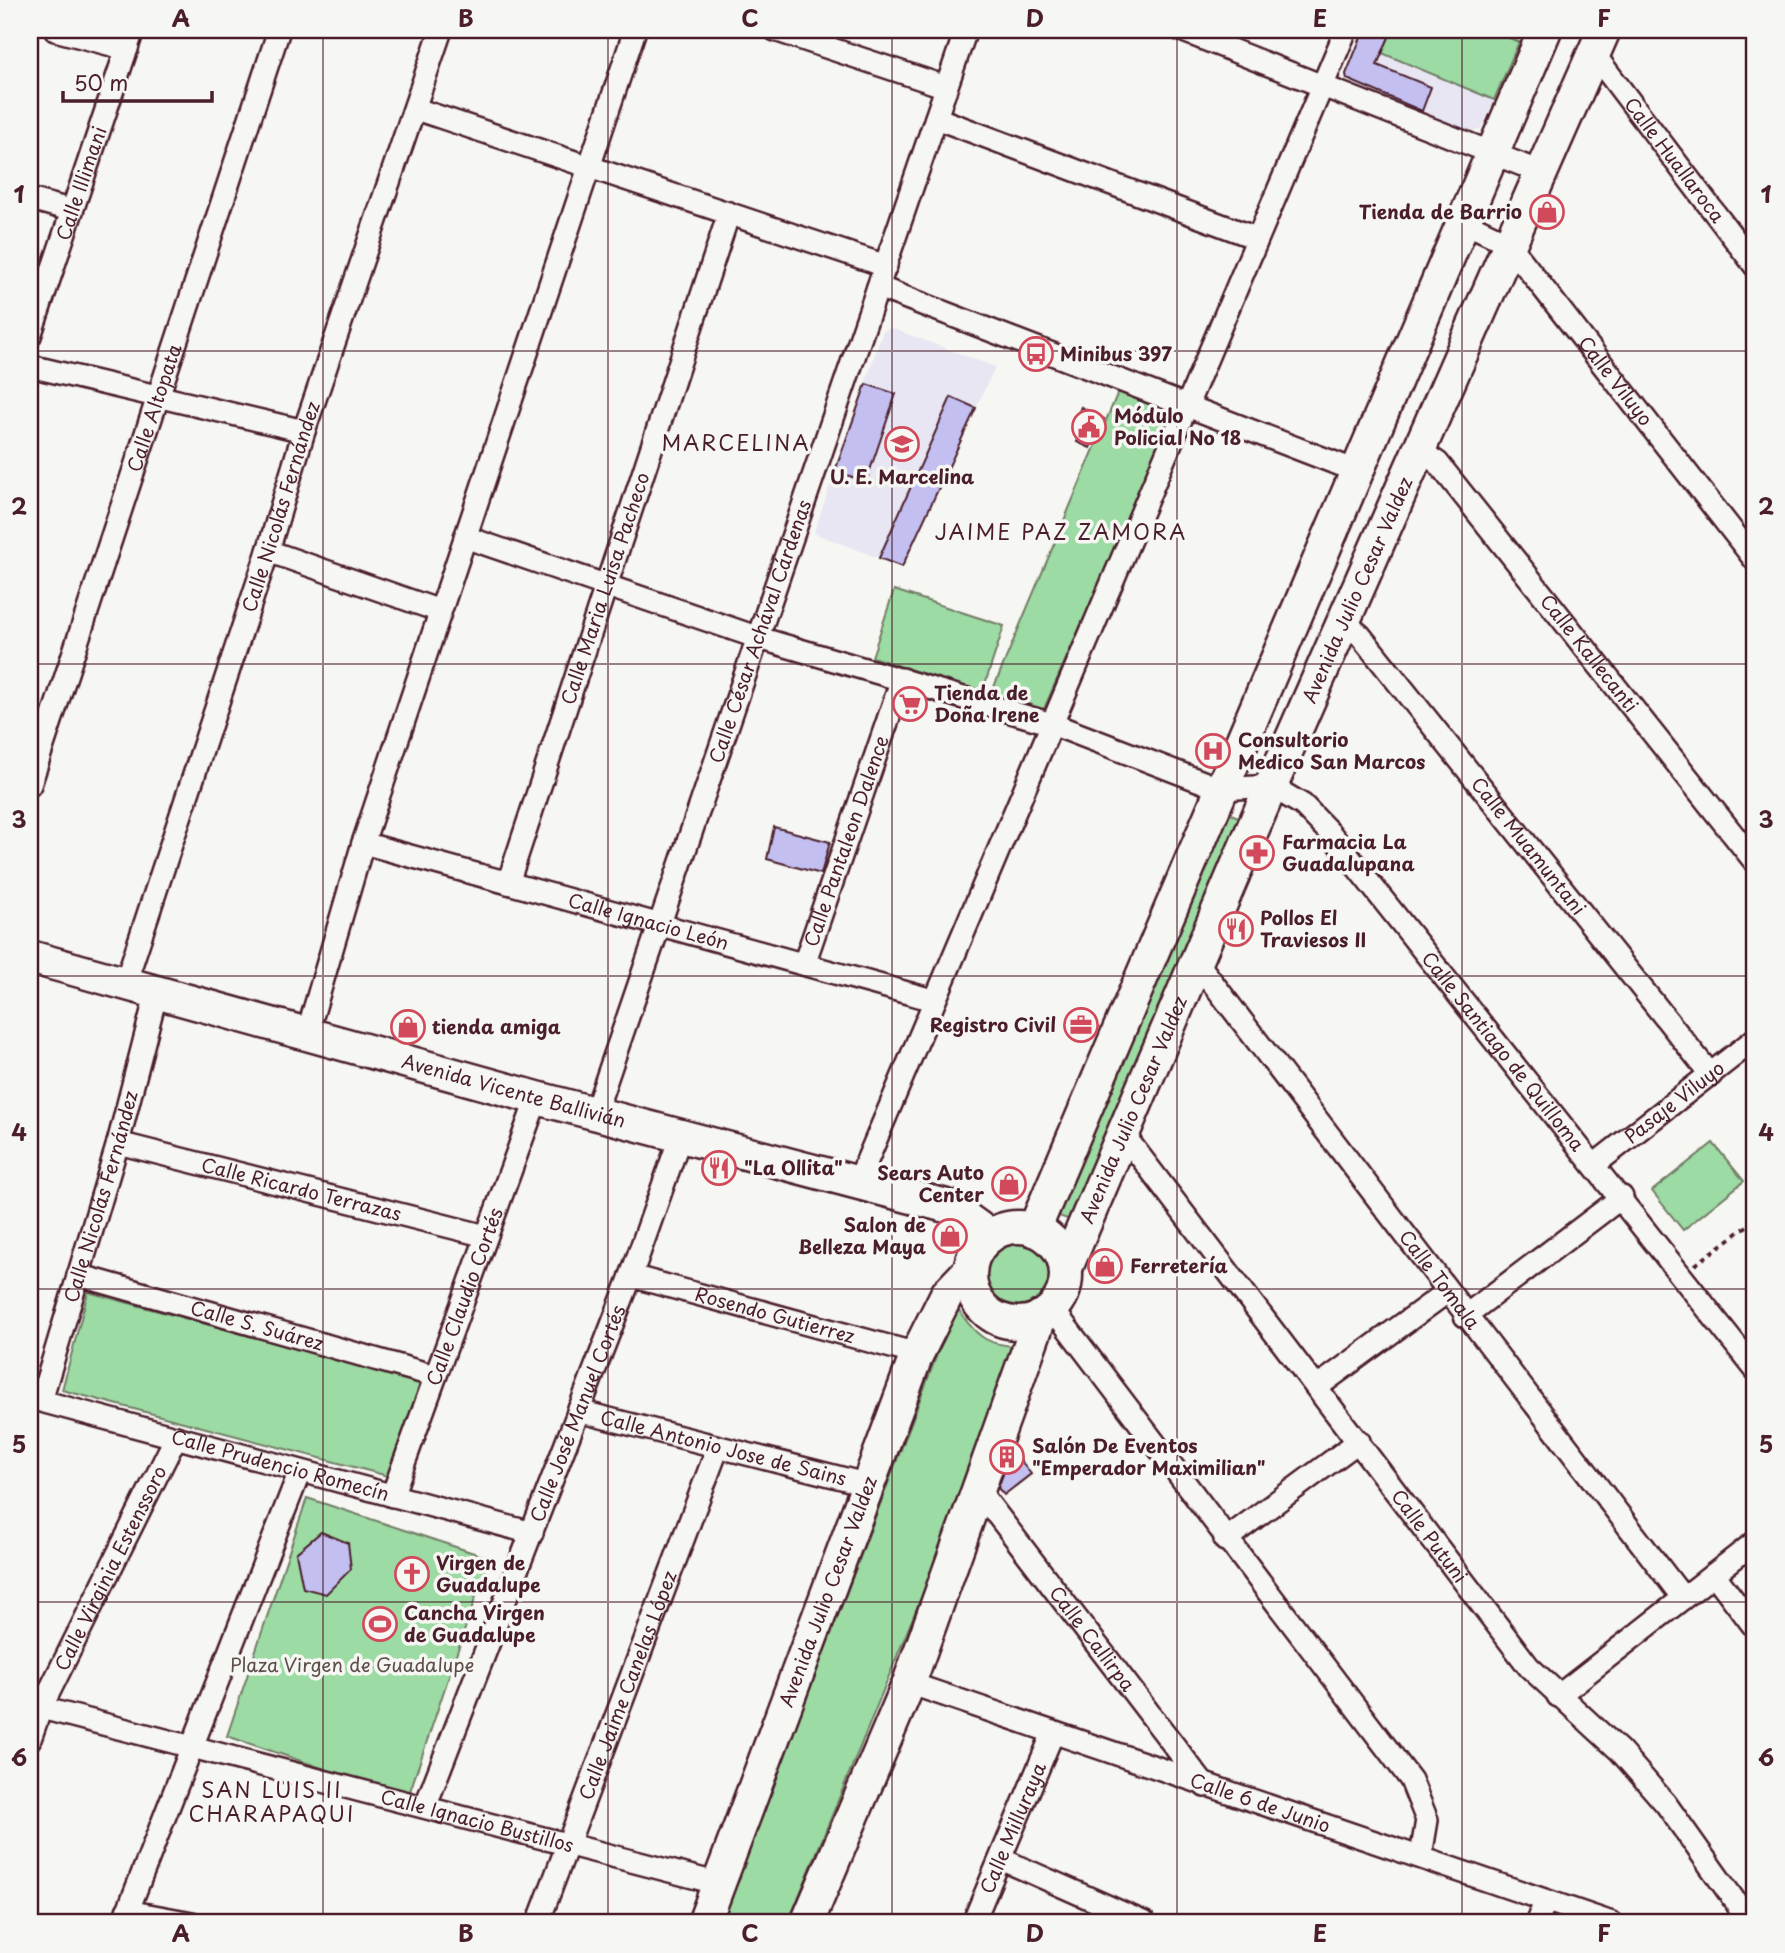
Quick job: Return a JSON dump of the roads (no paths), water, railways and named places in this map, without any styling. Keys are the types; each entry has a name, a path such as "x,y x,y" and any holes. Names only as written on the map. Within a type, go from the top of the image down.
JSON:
{"main road":[{"path":"1034,1230 1545,30"},
{"name":"Avenida Julio Cesar Valdez","path":"1066,1268 1271,786 1508,243 1599,42"},
{"name":"Avenida Vicente Ballivián","path":"30,957 537,1098 950,1206 990,1236"},
{"path":"807,1923 909,1683 1046,1313 1062,1294 1066,1268 1060,1252 1049,1238 1034,1230 1011,1227 990,1236 980,1245 970,1270 973,1292 985,1311 1011,1323 1046,1313"},
{"name":"Avenida Julio Cesar Valdez","path":"704,1923 917,1354 947,1294 970,1270"}],"street":[{"path":"55,30 130,39"},
{"name":"Calle Altopata","path":"30,785 279,30"},
{"name":"Calle Nicolás Fernández","path":"125,984 268,551 304,431 441,30"},
{"path":"307,1034 363,843 635,30"},
{"path":"775,30 816,36 946,87"},
{"name":"Calle César Achával Cárdenas","path":"596,1113 965,30"},
{"path":"1181,30 1540,172"},
{"path":"858,1182 933,1000 1189,407 1256,238 1346,30"},
{"name":"Calle Illimani","path":"30,336 70,210 130,39"},
{"name":"Calle Huallaroca","path":"1599,42 1755,266"},
{"path":"416,109 886,266"},
{"path":"936,118 1256,238"},
{"path":"30,200 70,210"},
{"name":"Calle Maria Luisa Pacheco","path":"508,883 729,213"},
{"name":"Calle Viluyo","path":"1462,221 1508,243 1755,559"},
{"path":"878,287 1356,471"},
{"path":"30,366 304,431"},
{"name":"Calle Kallecanti","path":"1419,450 1438,463 1755,862"},
{"path":"465,537 760,638 1052,724 1221,789 1271,786"},
{"path":"268,551 440,611"},
{"name":"Calle Muamuntani","path":"1343,621 1360,635 1711,1075"},
{"name":"Calle Pantaleon Dalence","path":"804,964 902,679"},
{"name":"Calle Santiago de Quilloma","path":"1271,786 1303,805 1329,832 1594,1165 1622,1196 1755,1368"},
{"name":"Calle Ignacio León","path":"363,843 933,1000"},
{"name":"Calle Tomala","path":"1196,961 1683,1598"},
{"name":"Calle Nicolás Fernández","path":"33,1400 78,1275 118,1143 157,992"},
{"name":"Pasaje Viluyo","path":"1594,1165 1755,1040"},
{"name":"Calle Claudio Cortés","path":"392,1496 537,1098"},
{"name":"Calle José Manuel Cortés","path":"425,1807 631,1276 681,1135"},
{"name":"Calle Putuni","path":"1124,1135 1529,1667 1620,1751 1666,1804 1737,1904 1746,1923"},
{"name":"Calle Ricardo Terrazas","path":"118,1143 486,1236"},
{"path":"1465,1316 1622,1196"},
{"name":"Calle S. Suárez","path":"78,1275 435,1376"},
{"name":"Rosendo Gutierrez","path":"631,1276 917,1354"},
{"path":"1317,1387 1447,1292"},
{"path":"1046,1313 1411,1780 1427,1819 1422,1856"},
{"name":"Calle Prudencio Romecín","path":"33,1400 532,1533"},
{"name":"Calle Antonio Jose de Sains","path":"578,1411 869,1485"},
{"name":"Calle Virginia Estenssoro","path":"30,1739 35,1706 176,1437"},
{"path":"1226,1540 1359,1441"},
{"name":"Calle Jaime Canelas López","path":"538,1923 718,1447"},
{"path":"192,1923 125,1917 194,1748 300,1471"},
{"name":"Calle Callirpa","path":"979,1491 1205,1786"},
{"path":"1558,1696 1755,1542"},
{"path":"1714,1574 1755,1628"},
{"name":"Calle 6 de Junio","path":"909,1683 1612,1923"},
{"name":"Calle Ignacio Bustillos","path":"35,1706 720,1884"},
{"name":"Calle Milluraya","path":"974,1923 1053,1733"},
{"path":"1001,1859 1145,1923"},
{"path":"1536,1923 1546,1901"}],"place":[{"name":"Tienda de Barrio","path":"1547,212"},
{"name":"Minibus 397","path":"1036,354"},
{"name":"Módulo Policial No 18","path":"1089,427"},
{"name":"U. E. Marcelina","path":"902,444"},
{"name":"Tienda de Doña Irene","path":"910,704"},
{"name":"Consultorio Medico San Marcos","path":"1213,751"},
{"name":"Farmacia La Guadalupana","path":"1257,853"},
{"name":"Pollos El Traviesos II","path":"1236,929"},
{"name":"Registro Civil","path":"1081,1025"},
{"name":"tienda amiga","path":"408,1027"},
{"name":"\"La Ollita\"","path":"719,1168"},
{"name":"Sears Auto Center","path":"1009,1184"},
{"name":"Salon de Belleza Maya","path":"950,1236"},
{"name":"Ferretería","path":"1105,1266"},
{"name":"Salón De Eventos \"Emperador Maximilian\"","path":"1007,1457"},
{"name":"Virgen de Guadalupe","path":"412,1574"},
{"name":"Cancha Virgen de Guadalupe","path":"380,1624"}],"district":[{"name":"MARCELINA","path":"736,444"},
{"name":"JAIME PAZ ZAMORA","path":"1061,533"},
{"name":"SAN LUIS II CHARAPAQUI","path":"272,1803"}],"park label":[{"name":"Plaza Virgen de Guadalupe","path":"352,1665"}]}
